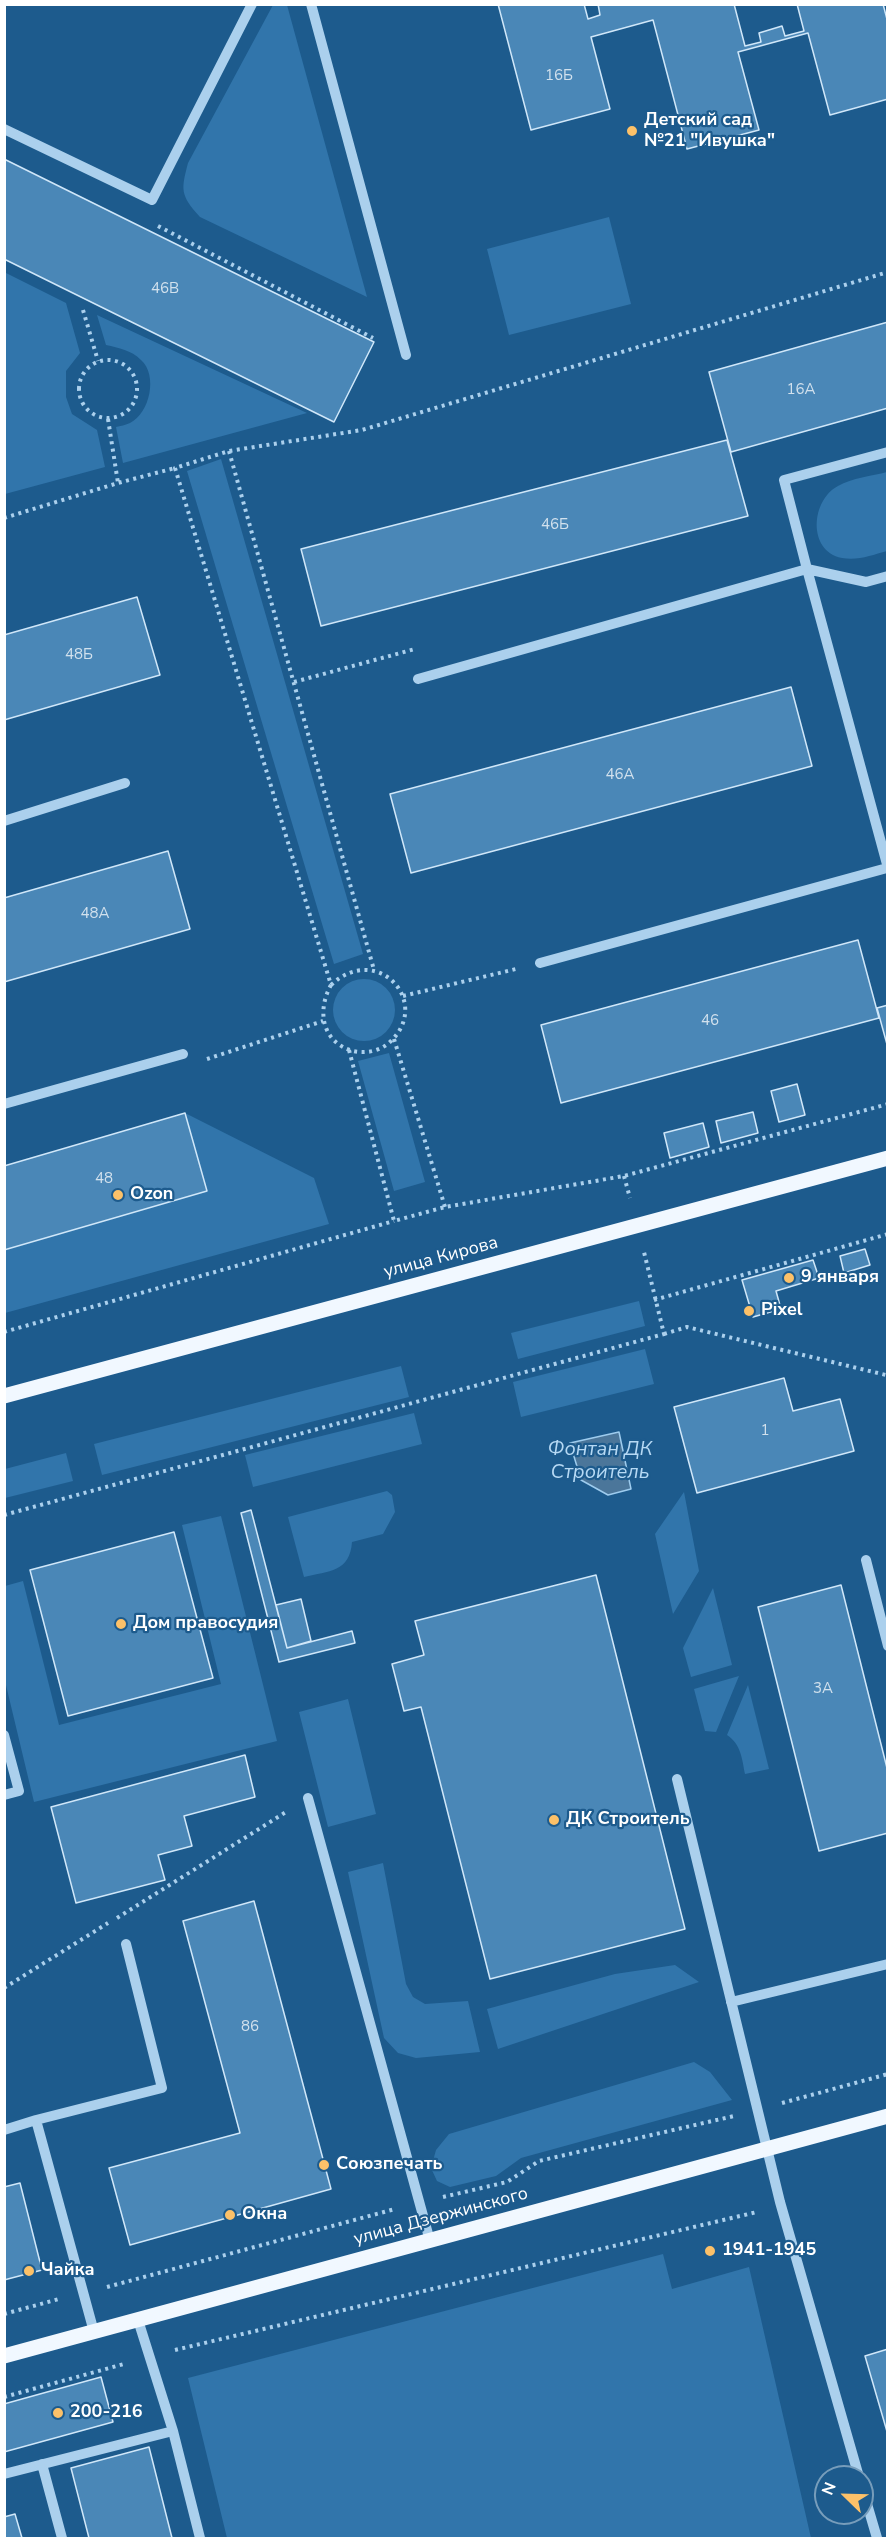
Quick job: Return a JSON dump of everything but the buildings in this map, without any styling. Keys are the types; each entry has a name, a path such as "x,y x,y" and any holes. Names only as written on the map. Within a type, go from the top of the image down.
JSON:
{"main road":[{"name":"улица Кирова","path":"4,1396 888,1158"},
{"name":"улица Дзержинского","path":"4,2356 888,2116"}],"street":[{"path":"4,129 152,200 252,4"},
{"path":"311,4 406,355"},
{"path":"540,963 887,868 784,480 888,452"},
{"path":"418,679 807,569 866,582 888,576"},
{"path":"4,821 125,783"},
{"path":"4,1104 183,1054"},
{"path":"866,1560 888,1646"},
{"path":"4,1735 19,1791 4,1795"},
{"path":"677,1779 766,2149 856,2465"},
{"path":"308,1798 430,2241"},
{"path":"4,2130 162,2088 126,1944"},
{"path":"731,2002 888,1964"},
{"path":"36,2121 94,2332"},
{"path":"138,2320 173,2431 200,2538"},
{"path":"4,2474 173,2431"},
{"path":"42,2464 62,2538"}],"path":[{"path":"156,225 406,355"},
{"path":"4,518 229,452 362,430 888,272"},
{"path":"83,310 98,361"},
{"path":"115,360 124,364 137,381 138,392 134,402 125,413 108,419 91,413 81,402 78,388 86,368 98,361 115,360"},
{"path":"108,419 118,483"},
{"path":"229,452 374,970"},
{"path":"176,468 331,985"},
{"path":"294,682 421,648"},
{"path":"403,996 540,963"},
{"path":"374,970 386,975 403,996 405,1017 394,1039 378,1050 368,1052 349,1050 333,1038 323,1021 322,1008 331,985 340,976 351,971 374,970"},
{"path":"183,1054 187,1066 323,1021"},
{"path":"394,1039 445,1207"},
{"path":"349,1050 394,1221"},
{"path":"4,1332 445,1207 624,1176 888,1104"},
{"path":"664,1334 654,1300 888,1234"},
{"path":"4,1515 687,1327 886,1375 888,1379"},
{"path":"4,1988 308,1798"},
{"path":"734,2116 741,2156"},
{"path":"4,2397 150,2356 758,2212 754,2201"}],"shaded area":[{"path":"273,5 287,5 367,297 200,217 184,192 183,186 188,163"},
{"path":"609,217 631,304 509,335 487,249"},
{"path":"4,272 66,303 80,353 66,371 66,397 72,414 97,430 105,467 5,494"},
{"path":"97,315 307,413 123,463 116,427 130,423 143,411 149,393 149,375 141,360 133,354 106,345"},
{"path":"221,459 363,954 334,964 187,471"},
{"path":"887,472 887,551 854,559 842,558 831,553 823,546 818,536 818,513 822,502 829,493 844,483"},
{"path":"358,979 370,979 386,988 393,998 395,1010 393,1022 386,1032 370,1041 358,1041 347,1036 338,1027 333,1016 333,1004 338,993 347,984"},
{"path":"389,1053 425,1182 394,1191 358,1061"},
{"path":"185,1113 314,1178 329,1224 5,1313 5,1250 207,1191"},
{"path":"639,1301 645,1326 518,1359 511,1333"},
{"path":"645,1349 654,1384 521,1417 513,1382"},
{"path":"401,1366 409,1397 102,1475 94,1444"},
{"path":"414,1413 422,1444 253,1487 245,1455"},
{"path":"66,1453 73,1481 5,1498 5,1469"},
{"path":"387,1491 392,1495 395,1512 383,1534 352,1542 343,1565 330,1571 304,1577 288,1517"},
{"path":"684,1492 699,1571 673,1614 655,1534"},
{"path":"221,1516 277,1741 34,1802 5,1681 5,1586 23,1581 59,1725 221,1684 182,1525"},
{"path":"713,1588 732,1665 691,1677 683,1648"},
{"path":"739,1676 716,1732 705,1731 694,1689"},
{"path":"748,1685 769,1769 745,1774 738,1747 727,1735"},
{"path":"348,1699 376,1814 328,1827 299,1712"},
{"path":"383,1863 406,1984 413,1997 425,2004 468,2001 480,2052 416,2058 398,2053 384,2038 348,1872"},
{"path":"675,1965 699,1982 498,2049 487,2009 615,1974"},
{"path":"694,2062 710,2072 732,2100 521,2158 496,2176 450,2187 437,2181 431,2168 436,2150 449,2134"},
{"path":"663,2254 672,2289 749,2267 811,2538 227,2538 188,2378"}],"water":[{"name":"Фонтан ДК Строитель","path":"619,1432 631,1489 608,1495 581,1480 570,1443"}],"place":[{"name":"Детский сад №21 \"Ивушка\"","path":"632,131"},
{"name":"Ozon","path":"118,1195"},
{"name":"9 января","path":"789,1278"},
{"name":"Pixel","path":"749,1311"},
{"name":"Дом правосудия","path":"121,1624"},
{"name":"ДК Строитель","path":"554,1820"},
{"name":"Союзпечать","path":"324,2165"},
{"name":"Окна","path":"230,2215"},
{"name":"1941-1945","path":"710,2251"},
{"name":"Чайка","path":"29,2271"},
{"name":"200-216","path":"58,2413"}]}
